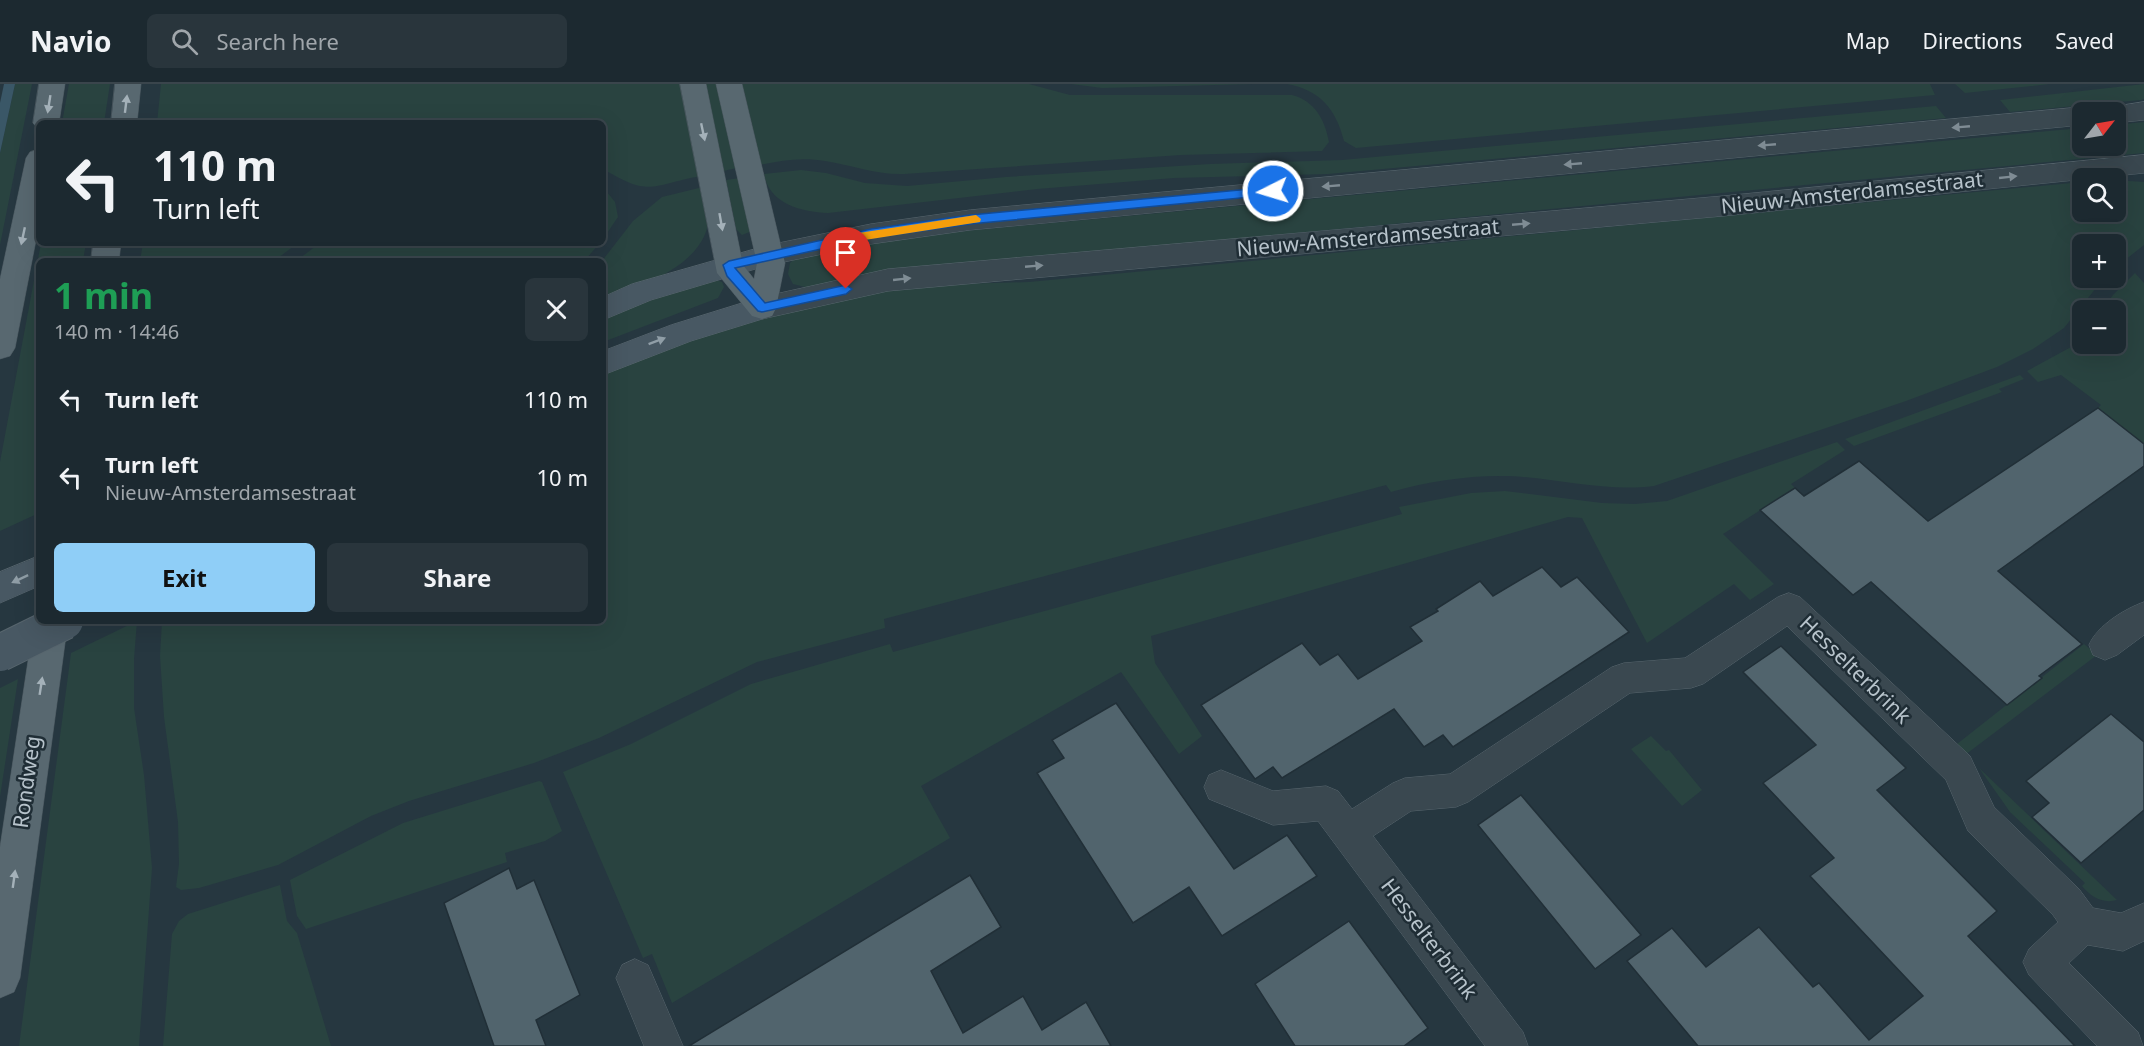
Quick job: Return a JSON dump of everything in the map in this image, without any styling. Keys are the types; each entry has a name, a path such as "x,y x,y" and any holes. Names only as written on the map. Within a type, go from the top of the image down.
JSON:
{"main road":[{"path":"46,120 52,84"},
{"path":"123,120 128,84"},
{"path":"693,84 731,273 762,308"},
{"path":"729,84 771,263 762,308"},
{"path":"0,348 36,173"},
{"path":"606,308 642,292 769,255"},
{"name":"Nieuw-Amsterdamsestraat","path":"606,362 681,333 762,308"},
{"path":"0,588 36,571"},
{"name":"Rondweg","path":"0,978 51,624"},
{"path":"0,653 59,624"}],"street":[{"path":"2126,113 2144,111"},
{"path":"769,255 871,234 970,219 2072,117"},
{"name":"Nieuw-Amsterdamsestraat","path":"762,308 899,279 1711,207 2144,164"},
{"name":"Hesselterbrink","path":"1348,832 1405,795 1456,790 1624,678 1691,673 1789,607 1958,768 1981,819 2066,902 2082,926"},
{"path":"2104,645 2144,616"},
{"name":"Hesselterbrink","path":"1221,787 1274,807 1326,803 1509,1046"},
{"path":"2124,1046 2042,962 2082,926 2123,932 2144,921"},
{"path":"635,978 664,1046"}],"green space":[{"path":"15,84 32,84 0,245 0,153"},
{"path":"69,84 110,84 104,120 63,120"},
{"path":"161,84 682,84 701,176 651,187 632,184 606,171 606,120 157,120"},
{"path":"704,84 718,84 737,168 723,171"},
{"path":"741,84 1029,84 1070,95 1292,95 1307,102 1318,112 1329,142 1322,151 1181,155 904,174 884,173 809,159 784,160 760,165"},
{"path":"1071,84 1253,84 1102,88"},
{"path":"1287,84 1930,84 1935,95 1356,148 1344,141 1336,119 1325,103 1309,91"},
{"path":"1955,84 2050,84 1965,93"},
{"path":"2144,84 2144,99 2141,100 2072,102 2072,106 2010,112 2000,100"},
{"path":"1936,106 1946,118 1328,174 1174,178 1037,189 828,213 808,211 788,204 772,193 764,174 801,170 826,173 865,183 907,186 1006,177 1210,164 1342,160"},
{"path":"2144,122 2144,153 2126,155 2126,124"},
{"path":"2072,129 2072,156 2112,156 959,265 809,288 793,284 788,274 790,263 795,258 878,241 975,230"},
{"path":"740,178 752,231 742,235 736,229 726,180"},
{"path":"2126,181 2144,182 2144,245 2126,259 2126,234 2072,234 2072,288 2096,288 2086,300 2072,300 2072,318 2064,328 2033,349 1997,367 1906,401 1654,486 1599,486 1509,476 1449,479 1391,492 1386,485 884,619 885,628 757,662 599,738 534,763 409,801 371,816 278,865 199,888 181,890 176,887 179,864 178,822 164,717 160,656 162,624 606,624 606,370 719,328 850,294 926,285 1029,282 2072,183 2072,222 2126,222"},
{"path":"703,187 709,214 706,232 698,247 670,271 606,300 604,258 633,221 662,197"},
{"path":"606,191 615,202 618,217 606,235"},
{"path":"40,246 86,246 84,258 38,258"},
{"path":"142,246 294,246 278,258 140,258"},
{"path":"316,246 597,246 587,258 300,258"},
{"path":"36,270 36,514 0,531 0,462"},
{"path":"2135,273 2144,283 2144,444 2098,408 2101,405 2061,375 2038,382 2027,371 2072,346 2072,354 2126,354 2126,300 2109,300 2120,288 2126,288 2126,282"},
{"path":"713,279 722,282 724,287 718,298 606,341 606,316"},
{"path":"2020,375 2024,379 1999,389 2002,392 1854,446 1845,439"},
{"path":"1837,442 1845,450 1791,484 1795,488 1723,534 1774,584 1750,600 1734,584 1647,643 1582,518 1568,517 1151,636 1155,663 1202,736 1179,754 1121,672 921,786 950,838 672,1003 652,954 643,958 563,772 631,744 751,684 890,644 893,652 1402,514 1399,507 1471,493 1505,491 1602,503 1635,504 1667,501"},
{"path":"131,624 137,624 134,708 144,775 152,868 139,1046 19,1046 71,653"},
{"path":"2084,644 2097,655 1965,755 1957,744"},
{"path":"18,679 0,797 0,688"},
{"path":"1651,736 1666,751 1669,750 1702,790 1682,806 1631,749"},
{"path":"1979,768 2117,900 2102,900 2086,890 2082,886 2085,883 2010,812"},
{"path":"539,781 542,782 562,831 545,841 505,853 507,862 306,929 297,916 290,880 403,823"},
{"path":"280,885 287,921 297,933 331,1046 163,1046 172,934 179,921 188,914"}],"water":[{"path":"4,84 15,84 0,153 0,103"}],"building":[{"path":"2098,408 2144,444 2144,466 1998,571 2082,644 2039,676 2042,678 2007,705 1871,582 1853,595 1760,510 1795,488 1804,496 1859,461 1928,521"},
{"path":"1542,567 1561,587 1577,577 1629,632 1453,747 1443,735 1424,747 1394,709 1282,778 1273,767 1255,779 1201,705 1302,643 1320,665 1338,654 1358,679 1422,641 1410,627 1438,611 1436,609 1480,581 1493,596"},
{"path":"1781,646 1906,768 1877,790 1997,911 1968,936 2075,1046 1698,1046 1627,961 1672,928 1706,967 1759,927 1813,987 1819,983 1869,1040 1923,996 1810,876 1834,858 1763,783 1816,745 1743,672"},
{"path":"1116,703 1234,869 1287,835 1317,876 1222,936 1189,887 1133,923 1037,773 1064,758 1052,740"},
{"path":"2111,714 2144,742 2144,810 2081,863 2032,817 2049,803 2026,781"},
{"path":"1521,795 1641,935 1595,969 1478,825"},
{"path":"509,868 517,889 534,880 580,995 536,1020 546,1046 494,1046 444,903"},
{"path":"970,875 1001,927 931,971 963,1033 1023,996 1042,1030 1086,1002 1111,1046 689,1046"},
{"path":"1349,921 1428,1028 1404,1046 1295,1046 1255,984"}],"slow traffic":[{"path":"839,240 976,219"}],"route":[{"path":"846,289 762,308 731,273 729,265 871,234 970,219 1273,191"}]}
